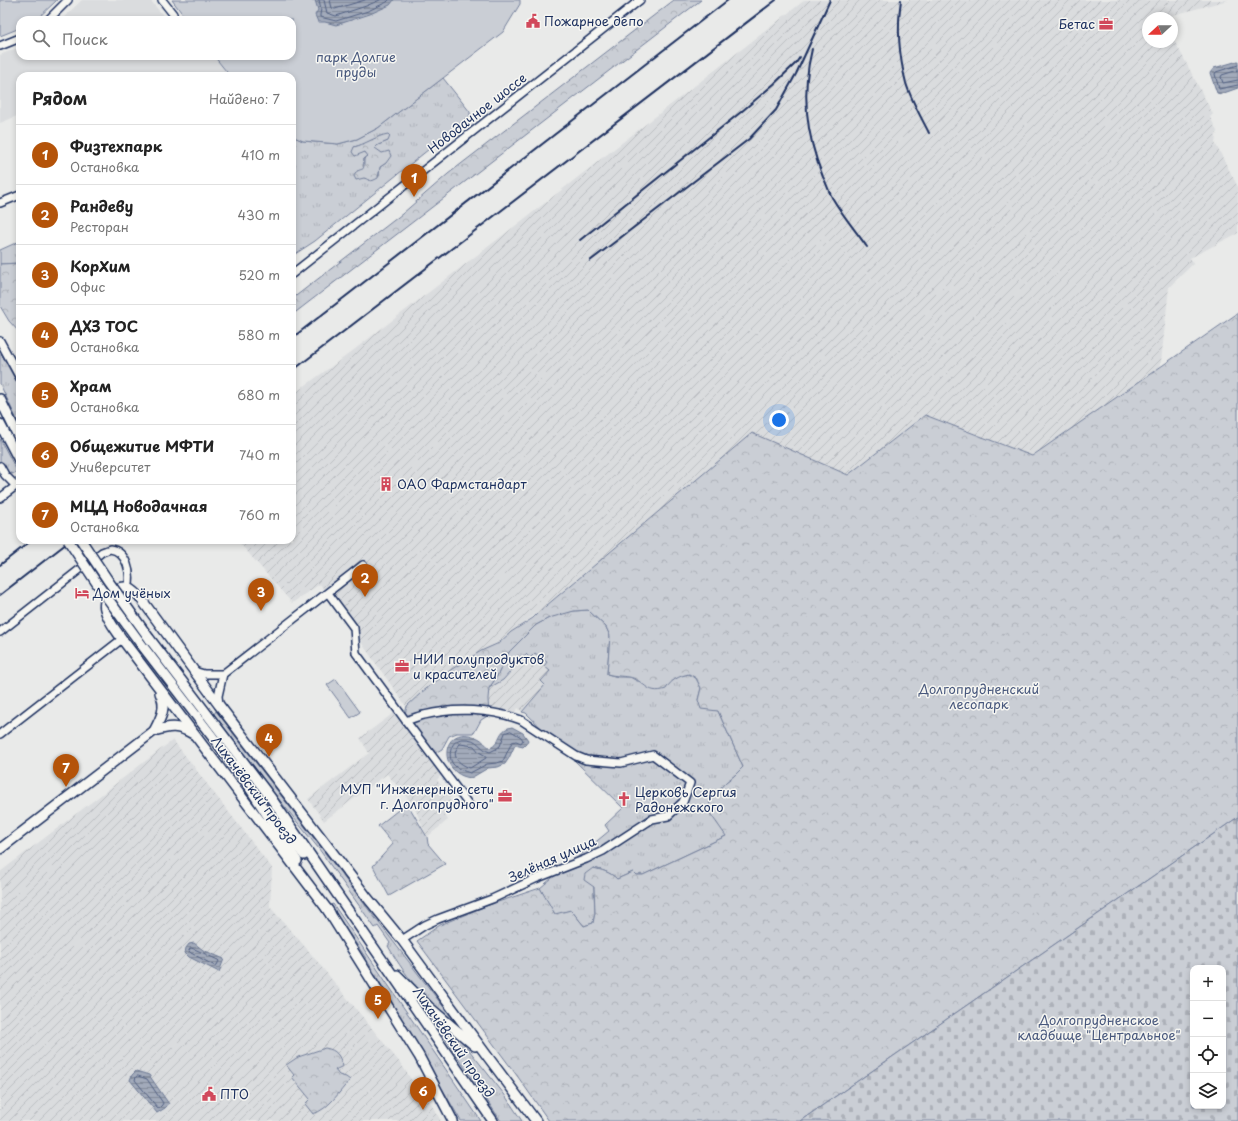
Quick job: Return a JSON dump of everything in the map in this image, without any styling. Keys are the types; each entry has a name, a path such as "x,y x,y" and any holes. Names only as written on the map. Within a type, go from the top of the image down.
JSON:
{"main road":[{"path":"0,399 16,432"},
{"path":"0,424 16,454"},
{"name":"Лихачёвский проезд","path":"71,544 100,588 141,644 353,919"},
{"name":"Лихачёвский проезд","path":"84,544 149,638 215,723 300,839 353,919 493,1121"},
{"path":"154,731 163,711 164,704 156,684 122,639 107,617 104,608 109,595 119,588 128,588 139,596 219,705 366,896 402,940 488,1057"},
{"name":"Лихачёвский проезд","path":"156,684 330,913"},
{"path":"0,849 154,731 174,727 187,730 196,736"},
{"name":"Лихачёвский проезд","path":"235,765 285,841 419,1056 453,1121"},
{"path":"380,957 429,1007 488,1057"},
{"name":"Лихачёвский проезд","path":"488,1057 536,1121"},
{"path":"526,1108 530,1121"}],"street":[{"path":"52,16 68,0"},
{"path":"162,0 173,14"},
{"name":"Новодачное шоссе","path":"296,271 640,0"},
{"path":"0,46 16,40"},
{"path":"0,203 16,197"},
{"path":"0,341 16,371"},
{"path":"0,466 5,475 16,483"},
{"path":"0,498 16,486"},
{"path":"0,632 77,572 110,549 119,552 128,567 130,576 128,588"},
{"path":"194,671 204,674 223,674 363,565"},
{"path":"328,593 354,628 356,653 469,805"},
{"path":"0,734 122,639"},
{"path":"219,705 218,696 223,674"},
{"name":"Зелёная улица","path":"402,940 425,925 438,919 492,899 535,879 586,859 603,851 652,819 668,816 683,802 690,783 653,755 621,763 586,760 576,756 521,720 512,716 468,710 424,715 406,721"}],"shaded area":[{"path":"82,0 150,0 164,16 65,16"},
{"path":"805,0 1228,0 1178,14 1178,12 1142,12 1142,48 1178,47 1213,114 1210,117 1217,131 1215,143 1238,187 1238,233 1190,258 1193,264 1169,287 1160,371 1032,456 925,415 848,475 752,434 540,611 408,709 320,584 292,603 240,544 296,544 296,392 346,356"},
{"path":"16,49 16,60 217,60 227,72 16,72 16,116 0,123 0,55"},
{"path":"535,653 547,662 550,671 545,685 522,712 518,708 512,716 489,712 489,688 503,680 526,654"},
{"path":"395,712 442,774 437,780 451,797 449,799 453,804 450,806 452,809 445,815 448,820 427,837 415,809 387,774 324,821 308,799 369,753 360,738"},
{"path":"173,740 272,868 270,907 307,949 401,1064 424,1099 427,1097 441,1121 0,1121 0,872"}],"green space":[{"path":"0,0 57,0 40,16 16,16 16,30 0,36"},
{"name":"парк Долгие пруды","path":"172,0 520,0 520,4 503,32 378,128 357,139 338,144 303,141 296,138 296,72 227,72 217,60 296,60 296,16 184,16"},
{"path":"674,0 701,0 296,312 296,296 402,214 448,174"},
{"path":"443,78 470,112 470,116 315,241 296,253 296,138 303,141 338,144 357,139 378,128","holes":["383,135 388,141 378,145 374,149 382,153 386,163 380,167 379,176 364,178 357,171 364,168 364,159 368,156 368,154 354,147"]},
{"path":"388,134 390,136 388,141 378,145 375,148 382,153 389,151 391,156 386,163 380,167 378,178 371,181 364,178 356,180 354,176 355,173 364,167 364,159 368,156 365,152 355,156 352,152 354,147 379,136"},
{"path":"16,243 16,263 0,264 0,250"},
{"path":"16,263 16,329 9,321 0,306 0,264"},
{"name":"Долгопрудненский лесопарк","path":"1238,313 1238,817 800,1121 549,1121 417,941 440,925 486,906 540,888 555,914 571,910 584,926 593,923 595,913 594,887 584,880 585,874 593,868 609,873 617,879 633,872 636,875 643,875 726,836 707,809 713,796 743,767 718,711 701,709 698,700 701,688 696,678 689,674 679,677 666,689 659,691 649,689 634,678 607,674 610,636 606,627 588,610 574,611 549,618 536,625 509,652 496,678 489,688 489,715 481,720 474,733 457,733 449,736 442,749 435,753 405,714 407,706 422,692 452,669 481,651 499,643 511,632 533,618 752,433 848,475 925,415 1032,456"},
{"path":"0,352 16,381 16,418 0,384"},
{"path":"0,439 16,472 13,474 8,472 4,465 1,465"},
{"path":"588,610 606,627 610,636 607,674 618,677 630,677 637,681 669,683 680,676 689,674 696,678 701,688 698,700 718,711 743,767 726,782 726,836 643,875 636,875 633,872 617,879 609,873 593,868 595,913 593,923 584,926 571,910 555,915 540,888 609,831 605,825 623,808 526,713 522,712 545,685 541,681 550,671 544,666 547,662 535,653 530,658 526,654 503,680 489,688 496,678 509,652 536,625 559,614"},
{"path":"336,679 360,712 351,718 327,685"},
{"path":"216,711 459,1027 428,1000 403,970 388,946 390,943 378,926 375,928 319,849 277,797 214,714"},
{"path":"407,803 427,837 428,844 445,864 389,896 373,866 393,844 378,826"},
{"name":"Долгопрудненское кладбище \"Центральное\"","path":"1238,817 1238,1121 800,1121"},
{"path":"333,904 481,1121 461,1121 365,957 330,905"},
{"path":"427,1012 465,1045 504,1094 522,1121 501,1121"},
{"path":"325,1048 332,1050 337,1054 343,1066 335,1070 339,1075 350,1080 329,1104 319,1112 313,1114 305,1104 310,1099 292,1077 294,1075 286,1065 298,1057"}],"water":[{"path":"315,0 394,0 390,5 370,14 336,25 318,22 315,15 318,10"},
{"path":"1238,61 1238,88 1221,94 1217,93 1210,73 1214,68"},
{"path":"512,727 523,733 528,740 523,747 515,745 505,764 498,767 488,768 471,778 459,774 452,768 448,759 447,750 450,742 456,737 466,735 478,738 490,748 494,746 504,731"},
{"path":"194,943 203,950 224,959 219,972 189,957 185,953 189,944"},
{"path":"136,1071 149,1075 169,1104 165,1108 157,1113 130,1080"}],"railway":[{"path":"296,335 728,0"},
{"path":"296,368 776,0"},
{"path":"590,261 749,139 776,110 796,74 830,0"},
{"path":"901,0 899,31 900,52 906,83 916,108 929,133"},
{"path":"812,49 806,98 809,130 817,161 832,197 867,247"},
{"path":"580,240 741,112 774,84 796,63 800,57"},
{"path":"0,565 27,544"},
{"path":"0,595 66,544"}],"place":[{"name":"Пожарное депо","path":"533,21"},
{"name":"Бетас","path":"1106,24"},
{"name":"Физтехпарк","path":"414,197"},
{"name":"ОАО Фармстандарт","path":"386,484"},
{"name":"Дом учёных","path":"82,593"},
{"name":"Рандеву","path":"365,597"},
{"name":"КорХим","path":"261,611"},
{"name":"НИИ полупродуктов и красителей","path":"402,666"},
{"name":"ДХЗ ТОС","path":"269,757"},
{"name":"МЦД Новодачная","path":"66,787"},
{"name":"МУП \"Инженерные сети г. Долгопрудного\"","path":"505,796"},
{"name":"Церковь Сергия Радонежского","path":"624,799"},
{"name":"Храм","path":"378,1019"},
{"name":"ПТО","path":"209,1094"},
{"name":"Общежитие МФТИ","path":"423,1110"}]}
